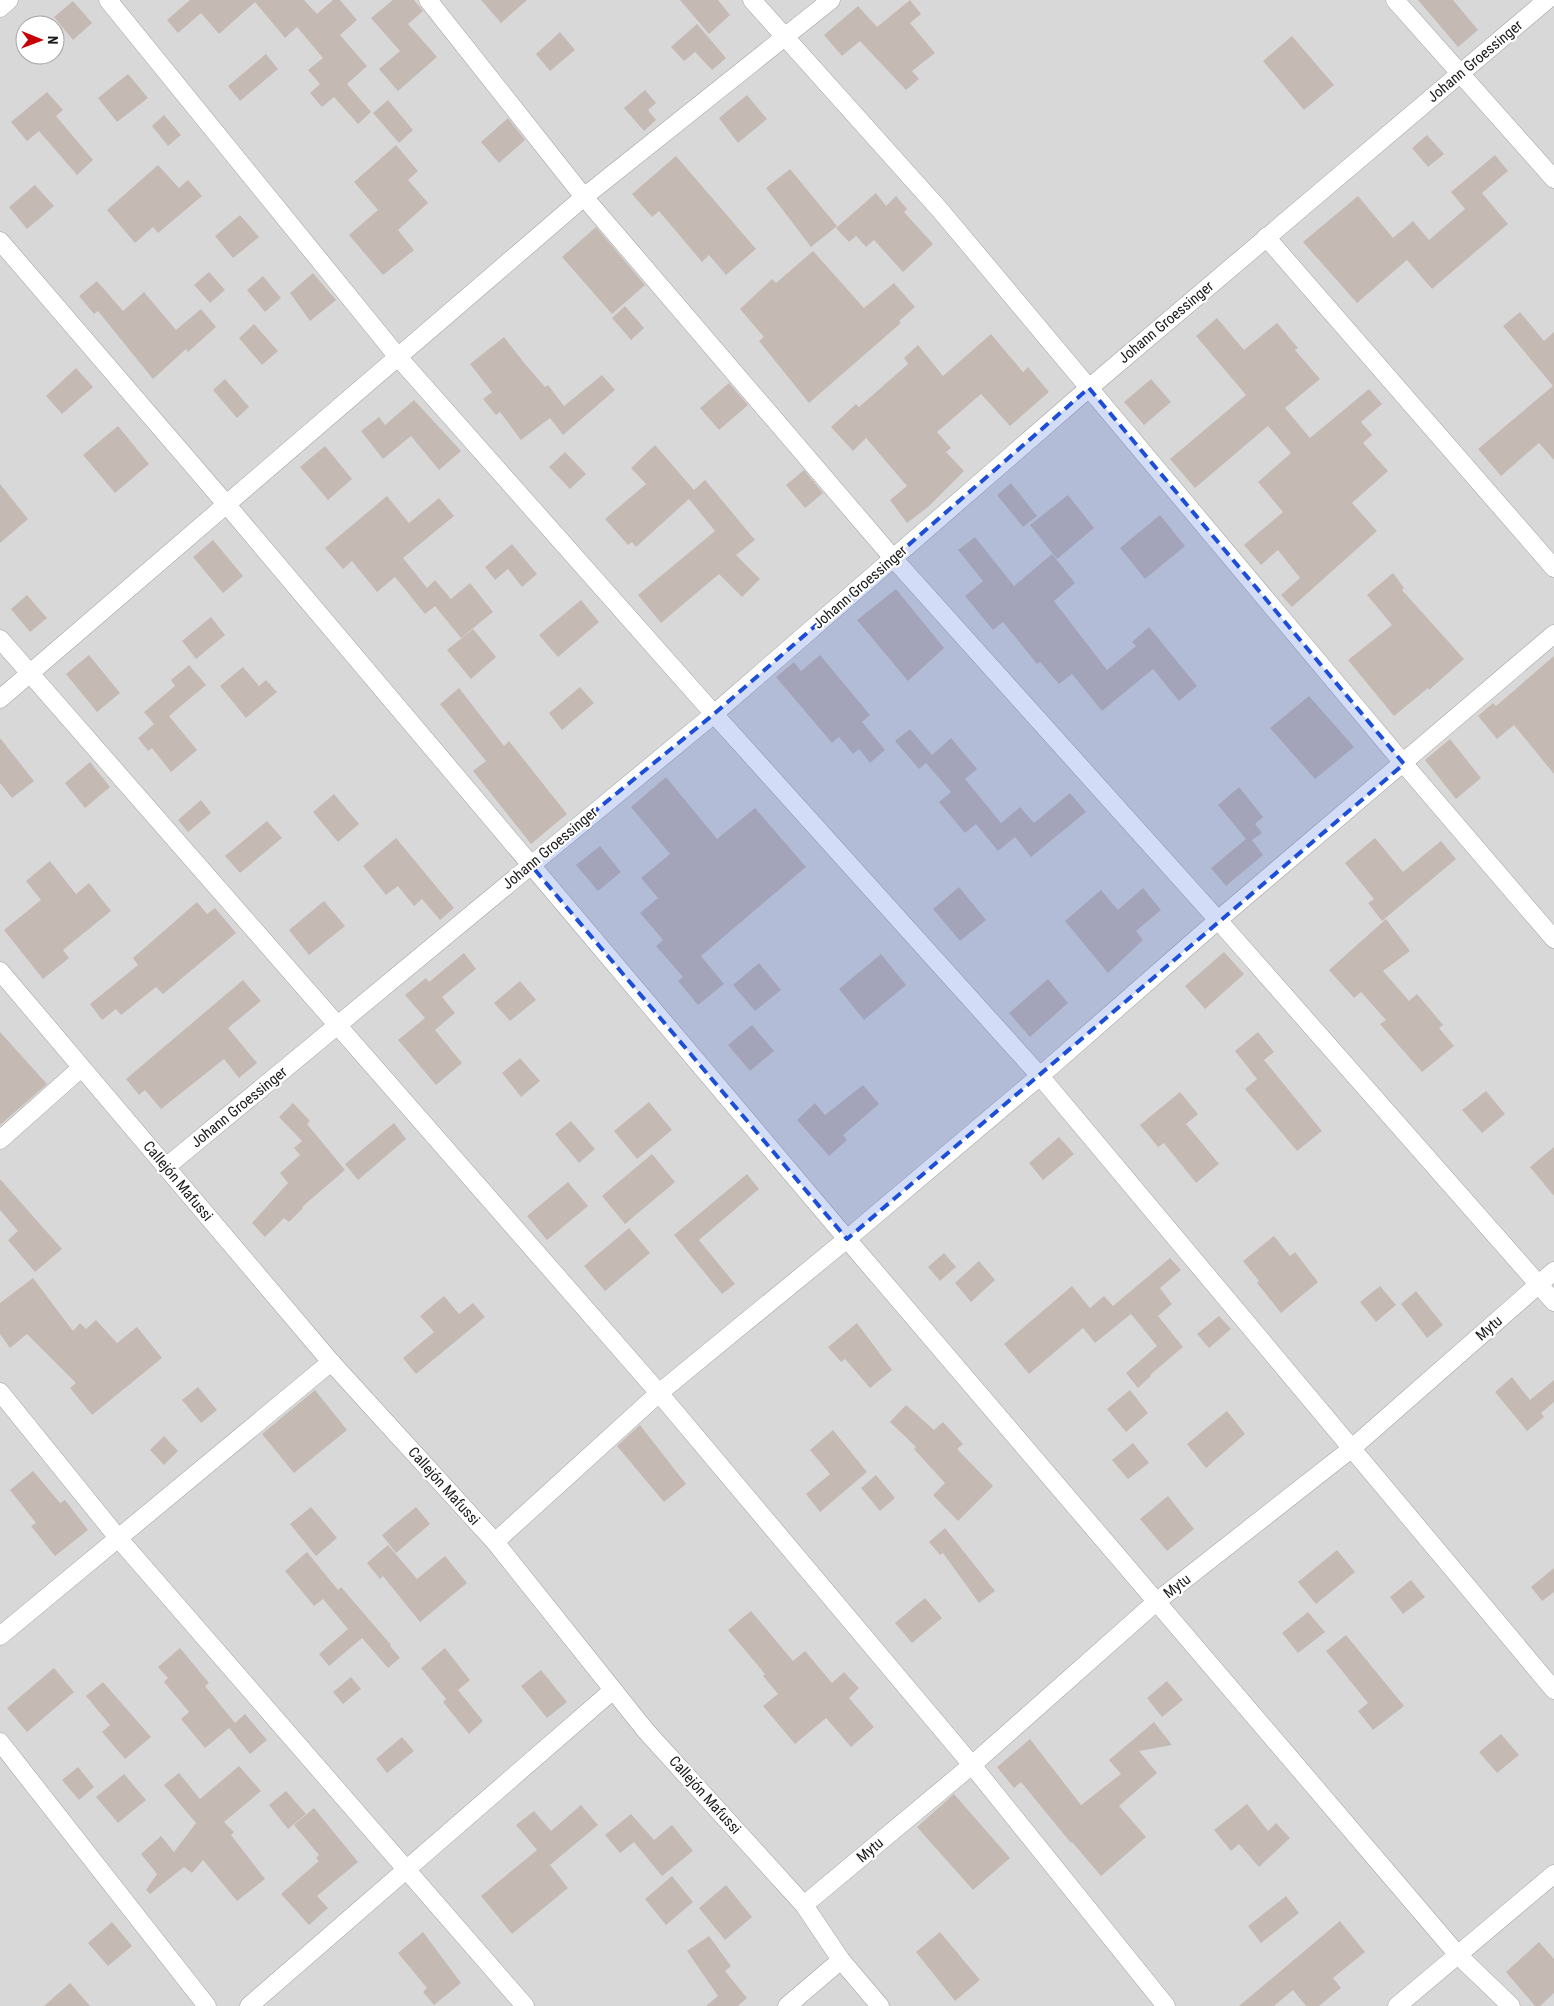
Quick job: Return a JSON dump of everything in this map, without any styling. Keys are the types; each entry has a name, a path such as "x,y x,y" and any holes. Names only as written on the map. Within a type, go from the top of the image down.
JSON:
{"street":[{"path":"0,8 9,0"},
{"path":"108,0 398,357 714,714 1040,1076 1350,1449 1554,1690"},
{"path":"428,0 584,197 893,558 1218,920 1554,1302"},
{"path":"752,0 940,210 1404,764 1554,939"},
{"path":"0,699 584,197 831,0"},
{"path":"1395,0 1459,75 1554,179"},
{"name":"Johann Groessinger","path":"166,1167 339,1026 530,864 714,714 1089,388 1547,0"},
{"path":"1266,237 1554,568"},
{"path":"0,241 227,505 847,1240 1458,1955 1511,2006"},
{"path":"495,1542 659,1393 847,1240 1040,1076 1218,920 1404,764 1554,634"},
{"path":"0,639 659,1393 972,1765 1166,2006"},
{"name":"Callejón Mafussi","path":"0,971 331,1362 495,1542 612,1690 804,1905 841,1960 880,2006"},
{"path":"0,1140 81,1068"},
{"name":"Mytu","path":"804,1905 972,1765 1156,1602 1350,1449 1554,1271"},
{"path":"0,1636 331,1362"},
{"path":"0,1392 119,1539 404,1870 525,2006"},
{"path":"249,2006 612,1690"},
{"path":"0,1742 207,2006"},
{"path":"1397,2006 1554,1874"},
{"path":"787,2006 841,1960"}],"highlighted area":[{"path":"1089,388 1404,764 847,1239 530,864 714,714"}],"shaded area":[{"path":"0,0 1554,0 1554,2006 0,2006"}],"building":[{"path":"190,0 304,0 317,14 333,0 340,0 357,20 340,35 367,66 347,84 371,112 358,124 334,97 322,107 310,93 320,84 308,70 323,58 297,27 285,38 255,2 219,34 201,13 178,33 167,20"},
{"path":"393,0 414,0 423,11 408,24 437,57 398,91 379,69 400,51 371,18"},
{"path":"481,0 527,0 501,23"},
{"path":"680,0 718,0 730,15 709,34"},
{"path":"910,0 921,14 910,23 935,53 912,71 919,79 906,90 860,41 842,56 824,35 858,6 877,27"},
{"path":"1418,0 1453,0 1478,30 1458,47"},
{"path":"73,1 92,23 73,40 65,30 65,15 56,15"},
{"path":"697,24 726,58 712,70 695,52 684,61 671,47"},
{"path":"560,32 575,50 550,71 536,54"},
{"path":"1292,36 1334,85 1304,110 1263,61"},
{"path":"266,54 278,69 240,101 228,86"},
{"path":"128,74 148,98 117,122 98,98"},
{"path":"645,90 656,103 648,110 656,120 644,131 624,108"},
{"path":"47,92 63,110 56,116 93,160 77,175 39,131 27,141 11,122"},
{"path":"747,95 767,119 738,143 719,118"},
{"path":"388,100 413,130 399,143 373,113"},
{"path":"164,115 181,135 168,146 152,126"},
{"path":"508,118 525,140 499,163 481,142"},
{"path":"1427,135 1444,154 1428,167 1412,148"},
{"path":"396,145 418,171 408,180 428,203 398,230 414,250 383,275 349,235 378,210 354,182"},
{"path":"1495,155 1508,171 1482,193 1508,224 1432,289 1407,260 1357,303 1303,242 1358,196 1393,238 1413,221 1429,240 1465,209 1451,192"},
{"path":"676,156 756,249 726,275 709,255 702,262 659,211 652,217 632,194"},
{"path":"158,165 179,188 188,180 202,196 158,233 153,227 135,243 107,210"},
{"path":"790,169 837,226 811,247 766,188"},
{"path":"35,185 54,206 27,229 9,207"},
{"path":"876,193 886,206 896,196 907,209 904,212 933,244 903,272 874,240 866,247 856,236 849,242 836,228"},
{"path":"240,215 259,237 233,258 215,236"},
{"path":"596,227 645,285 612,314 562,257"},
{"path":"813,251 864,308 894,283 915,307 899,321 901,323 809,403 759,341 764,337 740,309 772,279 776,283"},
{"path":"209,272 225,290 210,303 194,285"},
{"path":"313,273 336,300 310,321 290,293"},
{"path":"263,276 281,298 265,312 247,290"},
{"path":"97,281 123,311 144,292 176,330 201,309 216,327 188,352 186,349 153,379 98,311 94,314 79,296"},
{"path":"625,306 644,328 631,340 612,318"},
{"path":"1520,312 1544,341 1554,332 1554,460 1539,443 1501,476 1478,449 1553,386 1503,326"},
{"path":"1217,318 1244,350 1277,323 1298,348 1295,350 1320,379 1285,408 1310,438 1369,389 1382,404 1361,422 1372,435 1363,443 1388,471 1352,503 1377,531 1292,607 1281,595 1300,578 1278,550 1261,565 1244,545 1283,512 1258,482 1291,453 1268,426 1195,488 1170,459 1246,395 1196,336"},
{"path":"254,324 278,351 262,365 239,338"},
{"path":"991,334 1023,372 1028,367 1049,392 1010,426 981,394 937,432 951,448 946,452 964,471 928,507 907,523 890,500 907,486 866,438 853,451 831,427 856,404 859,407 908,364 904,358 918,345 943,376"},
{"path":"504,337 545,387 548,385 564,406 602,375 615,390 563,435 550,418 521,440 500,412 496,415 483,399 492,392 470,364"},
{"path":"76,368 93,387 62,414 46,396"},
{"path":"225,379 249,407 237,418 213,390"},
{"path":"1151,379 1171,402 1144,425 1124,402"},
{"path":"729,383 748,405 719,430 700,408"},
{"path":"414,400 461,451 439,470 411,436 383,459 361,431 379,417 385,425"},
{"path":"118,426 149,464 115,493 83,455"},
{"path":"655,445 694,490 705,480 755,540 736,555 760,579 742,597 719,574 661,623 638,595 715,531 689,499 636,547 632,542 628,545 605,519 646,484 631,468"},
{"path":"325,446 352,479 328,500 300,467"},
{"path":"565,452 586,474 570,489 549,467"},
{"path":"804,470 823,493 805,508 786,485"},
{"path":"1011,483 1037,516 1023,527 997,495"},
{"path":"0,484 28,519 0,543"},
{"path":"1068,495 1094,528 1057,559 1030,525"},
{"path":"387,496 409,523 439,498 454,516 403,558 427,588 435,580 451,599 470,583 493,612 461,638 435,606 425,614 395,577 377,592 352,561 343,569 325,548"},
{"path":"1160,515 1185,546 1145,579 1120,548"},
{"path":"975,537 1014,586 1052,554 1075,583 1054,601 1107,670 1136,646 1132,642 1149,627 1197,686 1179,701 1153,669 1102,711 1072,674 1059,684 1040,662 1037,664 1003,622 993,630 965,596 983,581 958,550"},
{"path":"213,540 243,576 223,593 193,557"},
{"path":"512,544 537,574 522,587 508,569 495,580 485,567"},
{"path":"1393,573 1404,588 1402,590 1464,659 1429,690 1428,688 1394,716 1348,660 1392,625 1367,595"},
{"path":"896,589 944,648 908,681 857,620"},
{"path":"27,595 47,618 30,632 11,609"},
{"path":"581,600 599,622 558,657 539,635"},
{"path":"211,617 225,635 196,659 182,641"},
{"path":"473,629 496,657 471,679 447,650"},
{"path":"89,655 120,693 97,712 66,674"},
{"path":"820,655 870,715 862,722 885,750 870,763 859,749 853,754 839,737 832,743 776,677 794,662 801,671"},
{"path":"1554,656 1554,774 1514,725 1497,739 1478,716 1493,703 1496,706"},
{"path":"189,665 206,685 169,716 197,750 171,772 152,748 148,751 138,738 154,724 144,712 175,686 171,680"},
{"path":"243,667 259,686 266,680 277,692 246,718 220,686"},
{"path":"580,687 594,703 562,730 549,713"},
{"path":"459,688 504,746 509,741 567,814 531,844 473,771 486,761 440,704"},
{"path":"1309,696 1354,747 1315,779 1270,728"},
{"path":"910,729 932,755 951,738 977,769 965,779 1001,823 1020,807 1034,823 1070,793 1086,812 1031,857 1015,837 998,851 976,824 965,833 939,802 951,792 926,763 919,769 895,741"},
{"path":"0,738 34,781 12,798 0,783"},
{"path":"1450,739 1481,778 1456,799 1425,760"},
{"path":"90,762 110,787 85,808 65,783"},
{"path":"666,777 717,839 755,808 806,867 701,956 724,984 698,1005 678,981 683,977 656,946 663,940 640,913 658,898 641,878 670,854 631,807"},
{"path":"1239,787 1263,817 1255,824 1262,833 1252,840 1263,855 1226,886 1211,868 1246,839 1218,805"},
{"path":"334,794 359,824 338,842 313,812"},
{"path":"201,800 211,813 188,832 178,820"},
{"path":"267,821 282,838 240,873 225,856"},
{"path":"396,838 454,908 440,920 422,899 414,906 398,886 386,895 363,866"},
{"path":"1375,838 1403,872 1441,841 1456,859 1382,921 1368,903 1374,899 1345,863"},
{"path":"600,846 621,872 598,891 576,865"},
{"path":"50,861 76,894 89,883 111,911 63,950 69,958 43,979 4,930 41,900 26,881"},
{"path":"959,887 986,920 960,941 933,909"},
{"path":"1143,888 1161,910 1136,931 1143,940 1108,973 1065,921 1101,890 1118,910"},
{"path":"324,901 345,926 309,955 289,930"},
{"path":"197,902 207,914 215,908 236,933 163,994 156,987 121,1015 116,1009 102,1020 90,1004 138,965 133,958"},
{"path":"1386,919 1410,951 1383,971 1409,1001 1417,994 1443,1025 1439,1028 1454,1046 1422,1072 1380,1024 1386,1020 1361,992 1354,998 1329,970"},
{"path":"1224,952 1244,974 1205,1009 1185,986"},
{"path":"464,953 476,969 442,997 455,1013 435,1030 462,1063 436,1085 398,1040 425,1018 405,995 426,978 429,982"},
{"path":"881,954 906,985 864,1020 839,989"},
{"path":"759,963 781,990 755,1011 733,985"},
{"path":"1048,979 1068,1003 1030,1037 1009,1013"},
{"path":"243,980 261,1001 228,1028 257,1063 239,1078 224,1059 161,1109 145,1090 139,1095 126,1079"},
{"path":"520,981 536,1000 510,1021 494,1003"},
{"path":"752,1025 774,1051 750,1071 728,1045"},
{"path":"0,1032 47,1084 0,1125"},
{"path":"1258,1032 1274,1052 1264,1060 1322,1131 1297,1151 1245,1089 1257,1079 1235,1051"},
{"path":"520,1058 540,1081 521,1097 502,1073"},
{"path":"863,1085 879,1104 843,1135 847,1140 829,1156 797,1120 815,1103 825,1115"},
{"path":"1486,1091 1505,1114 1482,1133 1462,1110"},
{"path":"1180,1092 1198,1114 1186,1124 1219,1164 1196,1183 1164,1143 1158,1147 1140,1125"},
{"path":"649,1102 672,1130 637,1159 614,1131"},
{"path":"293,1103 310,1121 307,1124 345,1170 302,1207 289,1222 284,1218 265,1237 252,1223 288,1183 280,1173 300,1155 294,1148 302,1141 279,1117"},
{"path":"571,1121 595,1149 579,1163 555,1134"},
{"path":"394,1123 406,1139 358,1180 345,1164"},
{"path":"1059,1137 1074,1154 1043,1180 1029,1163"},
{"path":"1554,1147 1554,1196 1530,1167"},
{"path":"652,1154 675,1182 625,1224 602,1196"},
{"path":"747,1174 759,1189 699,1240 735,1284 722,1294 674,1235"},
{"path":"0,1179 62,1249 35,1272 8,1240 18,1231 0,1210"},
{"path":"568,1182 588,1206 547,1240 527,1216"},
{"path":"629,1228 650,1253 605,1291 584,1266"},
{"path":"1274,1236 1290,1256 1295,1252 1318,1282 1281,1313 1257,1283 1259,1281 1243,1261"},
{"path":"944,1253 956,1267 940,1281 928,1267"},
{"path":"1170,1258 1181,1270 1160,1288 1172,1304 1158,1316 1183,1347 1150,1375 1138,1388 1126,1373 1157,1346 1131,1314 1095,1343 1083,1328 1029,1374 1004,1344 1072,1286 1090,1308 1104,1296 1113,1306"},
{"path":"979,1261 995,1280 971,1302 955,1283"},
{"path":"33,1278 73,1331 80,1323 86,1329 96,1320 117,1343 137,1327 162,1358 92,1415 70,1388 76,1383 27,1334 10,1348 0,1334 0,1303"},
{"path":"1380,1286 1396,1305 1376,1322 1360,1302"},
{"path":"1416,1291 1443,1325 1427,1338 1401,1304"},
{"path":"444,1296 459,1314 473,1303 485,1317 416,1374 403,1358 434,1332 420,1316"},
{"path":"1219,1316 1231,1329 1209,1348 1197,1334"},
{"path":"857,1323 892,1370 870,1388 845,1359 841,1362 828,1347"},
{"path":"1512,1377 1530,1400 1554,1380 1554,1402 1541,1413 1544,1417 1527,1431 1495,1392"},
{"path":"198,1387 217,1410 201,1423 182,1400"},
{"path":"315,1390 347,1430 294,1473 262,1434"},
{"path":"1130,1390 1148,1413 1126,1432 1107,1409"},
{"path":"906,1405 934,1430 943,1422 963,1444 957,1449 993,1486 958,1521 933,1495 945,1483 914,1449 916,1447 890,1422"},
{"path":"1227,1411 1245,1434 1206,1468 1187,1444"},
{"path":"640,1425 686,1484 664,1502 617,1446"},
{"path":"833,1430 867,1472 820,1512 806,1494 830,1474 810,1450"},
{"path":"164,1436 178,1451 164,1465 150,1450"},
{"path":"1133,1443 1149,1463 1128,1479 1112,1460"},
{"path":"33,1471 60,1503 65,1500 88,1530 55,1556 31,1526 36,1523 10,1490"},
{"path":"876,1475 895,1498 880,1511 861,1488"},
{"path":"1168,1496 1194,1529 1167,1551 1140,1519"},
{"path":"311,1507 337,1538 316,1556 290,1524"},
{"path":"416,1507 430,1524 396,1553 382,1535"},
{"path":"945,1528 995,1591 979,1603 943,1553 940,1555 929,1542"},
{"path":"388,1545 417,1579 445,1556 467,1583 420,1622 383,1576 380,1579 367,1563"},
{"path":"1337,1550 1355,1572 1316,1604 1298,1582"},
{"path":"307,1552 338,1590 341,1587 391,1645 400,1658 388,1668 362,1638 329,1666 319,1654 348,1629 323,1599 314,1606 285,1571"},
{"path":"1554,1568 1554,1592 1542,1601 1531,1587"},
{"path":"1411,1580 1425,1597 1403,1614 1390,1597"},
{"path":"925,1598 942,1618 912,1643 895,1623"},
{"path":"751,1611 793,1661 805,1651 832,1683 844,1672 859,1688 849,1698 874,1727 851,1747 826,1718 795,1744 763,1706 778,1694 763,1676 765,1674 728,1630"},
{"path":"1308,1612 1325,1632 1298,1653 1282,1633"},
{"path":"1346,1635 1404,1706 1373,1730 1358,1711 1368,1703 1326,1651"},
{"path":"180,1648 209,1683 205,1686 235,1723 245,1714 267,1740 250,1754 229,1728 205,1748 181,1719 189,1712 164,1682 168,1678 158,1667"},
{"path":"445,1648 470,1680 458,1690 483,1721 469,1734 443,1702 446,1699 421,1668"},
{"path":"54,1668 74,1692 27,1732 7,1708"},
{"path":"541,1670 567,1702 547,1718 521,1686"},
{"path":"351,1677 361,1689 343,1704 333,1692"},
{"path":"1167,1681 1183,1700 1162,1717 1147,1698"},
{"path":"103,1682 151,1737 125,1759 102,1732 110,1725 86,1696"},
{"path":"1154,1722 1172,1745 1139,1751 1157,1773 1119,1806 1146,1837 1101,1876 1021,1782 1014,1788 997,1767 1030,1739 1081,1805 1121,1774 1109,1760"},
{"path":"1501,1734 1519,1755 1497,1773 1479,1752"},
{"path":"402,1737 414,1751 387,1773 376,1759"},
{"path":"239,1766 261,1791 224,1822 234,1832 231,1835 265,1879 237,1901 203,1860 192,1873 184,1867 150,1894 146,1890 157,1874 141,1854 161,1836 174,1852 196,1823 164,1785 179,1773 200,1799"},
{"path":"78,1767 94,1787 79,1800 62,1780"},
{"path":"124,1774 146,1800 118,1823 96,1797"},
{"path":"286,1791 306,1814 288,1829 269,1805"},
{"path":"954,1794 1010,1858 973,1890 917,1827"},
{"path":"1247,1804 1268,1831 1276,1823 1290,1838 1259,1867 1239,1844 1231,1851 1214,1830"},
{"path":"581,1805 598,1825 550,1865 568,1888 512,1934 481,1896 537,1850 516,1825 534,1811 551,1831"},
{"path":"314,1808 358,1862 317,1896 328,1908 309,1925 281,1894 319,1861 316,1858 319,1855 294,1825"},
{"path":"631,1814 654,1840 672,1825 693,1851 662,1876 634,1842 620,1853 605,1835"},
{"path":"672,1876 693,1902 666,1925 645,1899"},
{"path":"726,1885 752,1917 725,1940 699,1908"},
{"path":"1286,1896 1299,1913 1261,1943 1248,1926"},
{"path":"1340,1921 1365,1952 1333,1978 1341,1988 1319,2006 1306,2006 1293,1990 1274,2006 1239,2006"},
{"path":"112,1922 132,1946 108,1966 88,1943"},
{"path":"423,1932 461,1983 434,2005 423,1992 427,1988 398,1953"},
{"path":"940,1932 980,1980 955,2001 916,1952"},
{"path":"709,1936 731,1966 725,1971 747,1998 738,2006 706,2006 718,1996 687,1951"},
{"path":"1539,1942 1554,1959 1554,1993 1540,2006 1535,2006 1506,1972"},
{"path":"70,1983 90,2006 44,2006"}]}
